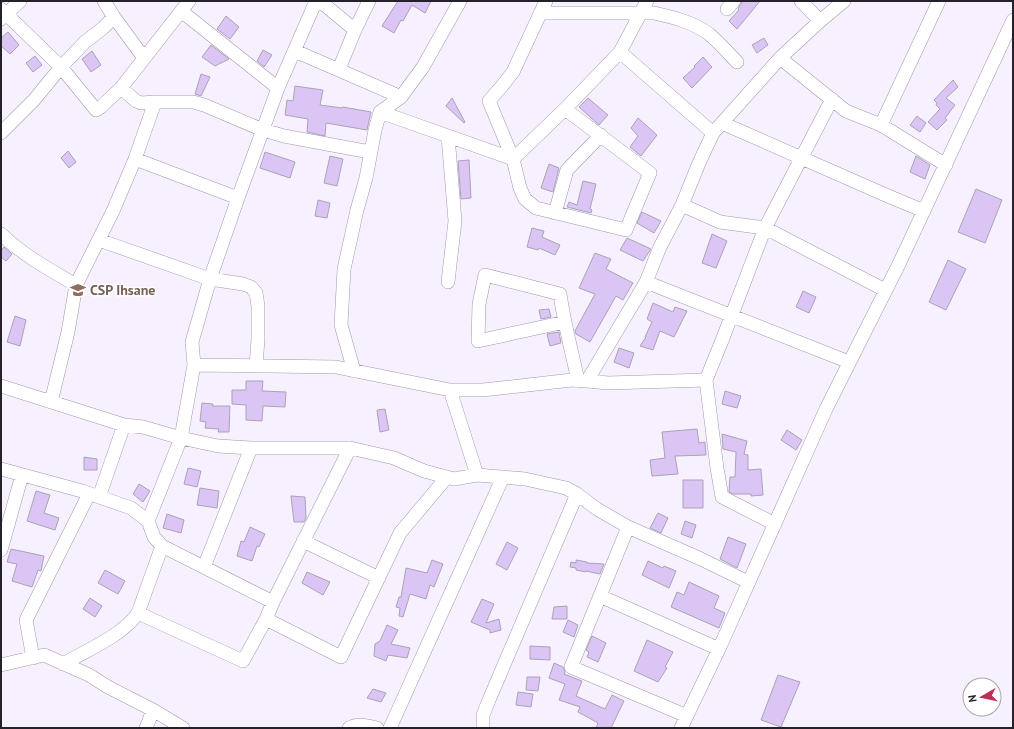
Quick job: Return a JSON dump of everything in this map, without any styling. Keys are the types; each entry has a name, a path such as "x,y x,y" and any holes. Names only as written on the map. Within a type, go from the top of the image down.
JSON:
{"street":[{"path":"20,1 3,14 61,67 96,110 121,88 189,1"},
{"path":"104,1 144,58"},
{"path":"148,521 182,438 194,365 192,342 210,279 278,88 316,1"},
{"path":"320,1 355,30"},
{"path":"339,69 369,1"},
{"path":"354,371 341,325 344,269 357,210 366,178 374,130 380,112 401,96 423,67 460,1"},
{"path":"513,159 565,109 620,52 647,1"},
{"path":"801,1 820,21"},
{"path":"583,381 646,282 660,247 682,205 699,163 718,128 780,58 844,1"},
{"path":"881,125 939,1"},
{"path":"565,109 650,173 626,230 536,208 525,199 520,188 513,159 489,101 513,72 543,7 654,13 690,23 708,33 737,62"},
{"path":"181,11 278,88"},
{"path":"1,133 34,100 61,67 85,42 114,17"},
{"path":"681,728 719,650 826,408 924,211 1013,20"},
{"path":"295,51 401,96"},
{"path":"620,52 718,128 802,157 924,211"},
{"path":"780,58 846,111 881,125 946,165"},
{"path":"121,88 136,101 142,103 182,101 199,104 263,130 284,136 370,152"},
{"path":"776,524 722,497 716,468 706,380 765,228 832,99"},
{"path":"51,402 68,332 76,285 99,240 135,159 155,102"},
{"path":"380,112 513,159"},
{"path":"554,213 567,170 600,135"},
{"path":"448,136 455,221 448,282"},
{"path":"135,159 238,198"},
{"path":"682,205 720,222 765,228 885,290"},
{"path":"1,234 12,244 47,268 76,285"},
{"path":"99,240 210,279 243,284 251,287 256,293 258,306 256,366"},
{"path":"565,322 478,341 479,304 485,275 560,294 565,322 583,381"},
{"path":"646,282 849,362"},
{"path":"194,365 336,367 450,390 484,390 572,380 608,383 706,380"},
{"path":"1,386 124,425 142,427 218,446 251,448 350,448 394,458 424,470 454,479 477,475 503,477 525,479 566,488 628,527 701,559 748,582"},
{"path":"450,390 477,475"},
{"path":"33,658 26,620 94,495 124,425"},
{"path":"204,567 251,448"},
{"path":"138,614 243,661 266,619 273,602 350,448"},
{"path":"1,469 94,495 131,508 148,521 154,537 162,546 273,602"},
{"path":"1,550 22,475"},
{"path":"266,619 341,657 400,533 447,477"},
{"path":"390,728 503,477"},
{"path":"483,728 483,715 489,700 577,494"},
{"path":"628,527 571,667 687,716"},
{"path":"303,542 379,578"},
{"path":"63,664 121,632 132,622 138,614 162,546"},
{"path":"600,596 719,650"},
{"path":"1,665 44,655 89,675 183,728"},
{"path":"146,728 153,710"},
{"path":"350,728 352,726 366,725 377,728"}],"building":[{"path":"398,1 431,1 425,13 412,5 394,33 382,26"},
{"path":"742,1 760,1 737,29 729,21 739,10 738,9"},
{"path":"226,16 239,27 230,39 217,29"},
{"path":"8,32 19,45 10,54 1,46 1,38"},
{"path":"764,38 768,45 757,53 752,45"},
{"path":"211,45 229,59 215,66 202,57"},
{"path":"263,50 272,55 264,67 257,61"},
{"path":"92,51 101,65 91,72 82,59"},
{"path":"35,56 42,65 33,72 26,63"},
{"path":"703,57 712,67 692,88 683,78"},
{"path":"201,74 210,77 201,96 195,94"},
{"path":"953,80 958,87 946,98 955,105 945,118 947,120 937,130 928,122 940,109 934,100"},
{"path":"295,86 323,90 320,105 371,112 367,130 326,123 325,136 307,132 308,119 285,115 287,100 293,101"},
{"path":"452,98 465,122 464,123 446,106"},
{"path":"588,98 608,115 599,125 579,107"},
{"path":"917,116 926,123 920,132 910,125"},
{"path":"638,118 657,135 641,156 630,147 638,136 631,128"},
{"path":"68,151 76,162 69,168 61,158"},
{"path":"265,152 295,162 290,178 260,168"},
{"path":"330,156 343,159 337,186 324,183"},
{"path":"916,156 930,165 925,179 910,172"},
{"path":"469,160 471,198 461,199 458,161"},
{"path":"549,164 559,168 553,192 541,188"},
{"path":"583,181 596,184 590,209 592,210 591,213 567,207 569,202 577,205"},
{"path":"976,189 1002,200 985,243 958,232"},
{"path":"318,200 330,203 327,218 315,216"},
{"path":"642,212 661,221 654,233 637,223"},
{"path":"532,228 544,231 542,237 560,245 555,255 539,248 538,250 527,247"},
{"path":"712,234 727,241 716,268 702,263"},
{"path":"627,238 651,249 643,261 620,250"},
{"path":"4,247 12,254 6,261 1,257 1,251"},
{"path":"595,253 611,259 606,269 633,283 623,300 616,296 590,342 576,334 575,331 595,294 579,288"},
{"path":"948,260 966,269 946,310 929,302"},
{"path":"803,291 816,297 809,313 796,307"},
{"path":"653,303 673,312 675,307 687,311 674,337 660,331 653,350 640,346 646,337 652,322 647,319"},
{"path":"549,309 551,317 541,319 539,310"},
{"path":"15,316 26,320 20,346 7,342"},
{"path":"559,332 561,343 550,346 547,334"},
{"path":"619,348 634,353 629,368 614,362"},
{"path":"246,381 263,381 262,391 286,392 285,407 263,406 262,421 246,420 246,405 232,404 232,390 246,390"},
{"path":"725,391 741,396 737,408 722,404"},
{"path":"202,403 213,404 212,406 230,406 229,432 218,432 219,429 205,428 206,422 200,421"},
{"path":"385,409 389,430 380,432 377,410"},
{"path":"697,429 699,443 705,442 706,455 675,456 678,474 652,476 650,460 665,458 662,432"},
{"path":"787,430 802,440 796,450 781,440"},
{"path":"722,434 747,441 744,454 748,455 748,470 761,469 763,495 751,496 751,494 733,494 729,492 730,477 735,477 736,452 723,449"},
{"path":"84,457 97,459 97,470 84,470"},
{"path":"188,468 201,471 197,487 184,484"},
{"path":"683,480 703,480 703,508 683,508"},
{"path":"139,484 150,491 143,502 133,494"},
{"path":"200,488 219,491 217,508 197,505"},
{"path":"36,491 50,495 44,513 59,518 55,530 27,521"},
{"path":"291,496 305,497 306,518 304,522 294,522"},
{"path":"658,513 668,518 661,533 650,528"},
{"path":"167,514 184,520 181,533 163,528"},
{"path":"685,521 696,525 692,538 681,534"},
{"path":"250,527 265,534 259,547 257,546 252,561 237,556 241,541 244,542"},
{"path":"728,537 746,544 737,568 720,559"},
{"path":"507,542 518,548 507,570 496,564"},
{"path":"11,549 44,556 41,571 38,570 32,587 12,581 17,564 7,562"},
{"path":"432,560 443,564 434,587 430,585 426,599 410,594 403,617 399,616 400,608 396,607 399,597 401,597 406,568 427,573"},
{"path":"576,560 587,563 604,564 600,574 586,572 570,567 571,562 576,563"},
{"path":"648,561 663,568 664,566 676,571 669,588 642,575"},
{"path":"105,570 125,581 118,594 98,583"},
{"path":"307,572 330,582 323,595 302,583"},
{"path":"689,582 719,596 714,608 725,613 719,628 671,607 677,592 684,595"},
{"path":"90,598 102,606 95,617 83,609"},
{"path":"482,599 494,604 486,623 499,619 501,630 490,633 490,630 471,622"},
{"path":"567,606 567,619 552,619 554,607"},
{"path":"568,620 578,625 574,637 563,632"},
{"path":"387,625 398,630 391,644 410,648 407,658 388,655 386,661 374,656 375,644 380,641"},
{"path":"592,636 606,643 598,662 587,657 589,652 586,650"},
{"path":"647,640 673,652 665,667 667,668 658,682 634,671"},
{"path":"530,646 550,647 550,660 530,659"},
{"path":"554,663 563,667 565,672 564,674 582,681 576,696 605,709 612,695 624,701 611,728 596,728 598,723 578,712 580,707 559,700 565,684 549,678"},
{"path":"778,675 800,682 781,727 761,720"},
{"path":"527,677 540,677 538,691 526,690"},
{"path":"373,689 386,693 381,702 367,698"},
{"path":"518,692 533,694 531,707 516,705"}],"place":[{"name":"CSP Ihsane","path":"78,290"}]}
